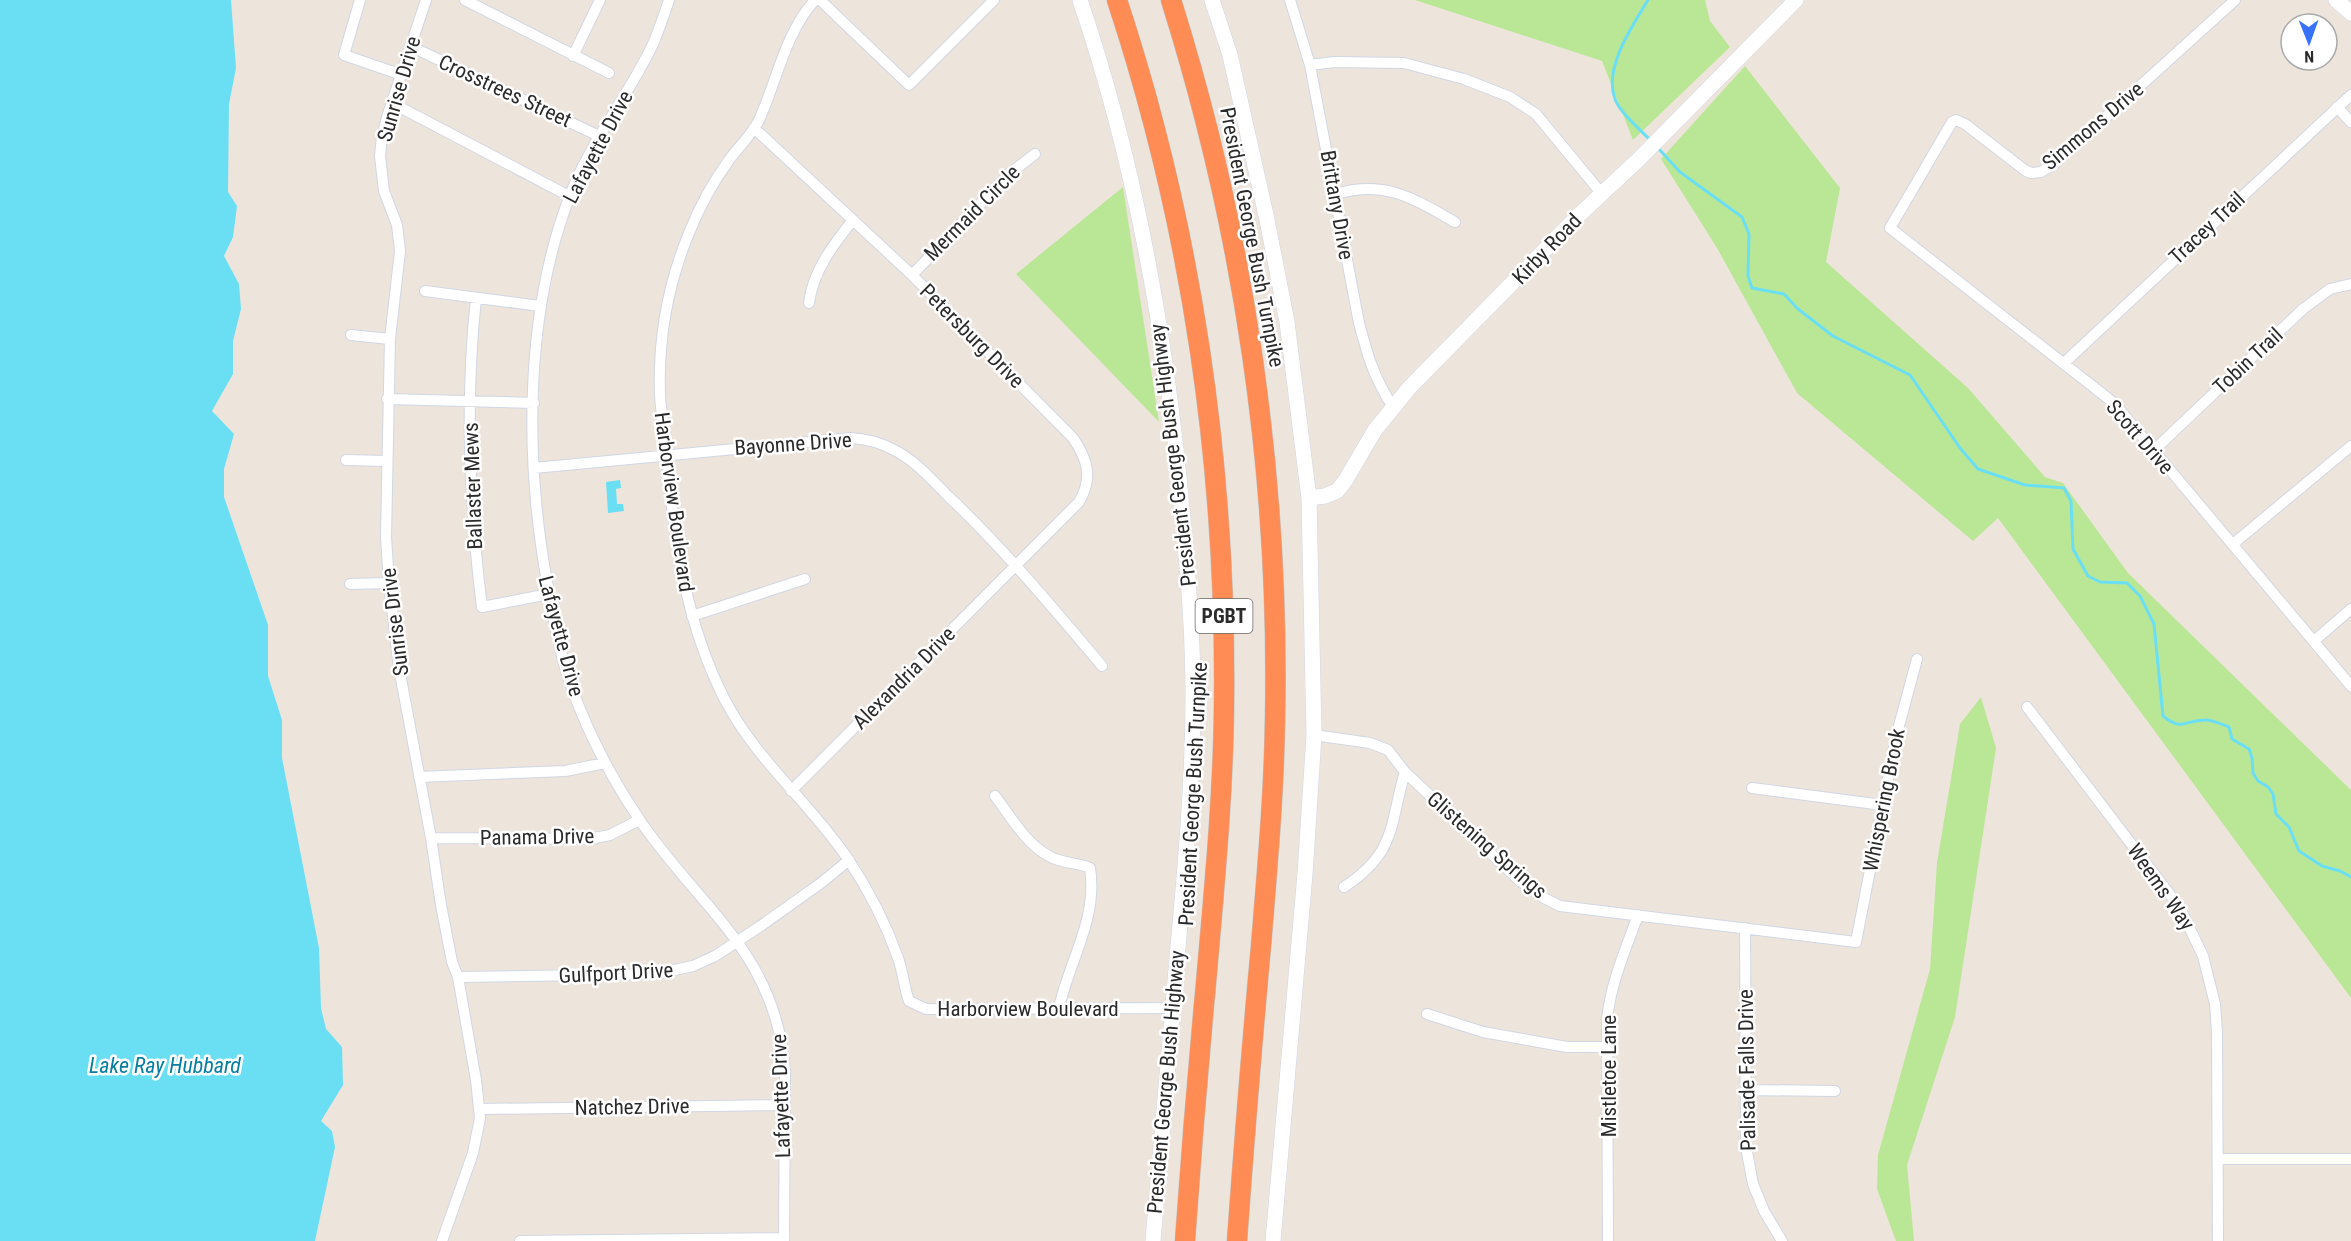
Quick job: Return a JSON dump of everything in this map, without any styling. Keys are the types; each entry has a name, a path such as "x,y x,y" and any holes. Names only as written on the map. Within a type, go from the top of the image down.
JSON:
{"highway":[{"name":"President George Bush Turnpike","path":"1117,0 1156,135 1188,279 1210,424 1222,570 1224,683 1221,807 1185,1241"},
{"name":"President George Bush Turnpike","path":"1171,0 1212,148 1240,281 1262,426 1273,561 1276,685 1273,787 1237,1241"}],"main road":[{"name":"President George Bush Highway","path":"1080,0 1094,41 1124,149 1146,251 1167,376 1180,481 1192,625 1191,792 1153,1241"},
{"path":"1212,0 1230,55 1266,215 1287,322 1309,498 1314,735 1305,874 1273,1241"},
{"name":"Kirby Road","path":"1309,498 1325,496 1337,491 1375,430 1393,407 1796,0"},
{"path":"2336,0 2351,14"}],"street":[{"path":"360,0 344,55 402,75"},
{"name":"Sunrise Drive","path":"426,0 392,103 382,137 380,156 384,191 397,225 400,251 390,339 387,399 386,537 399,668 431,838 445,928 452,962 458,977 480,1109 478,1134 446,1241"},
{"path":"465,0 609,73"},
{"path":"573,56 600,0"},
{"name":"Lafayette Drive","path":"669,0 653,44 599,136 569,196 546,274 540,306 534,403 537,520 549,594 570,682 605,763 639,820 736,941 764,986 778,1025 783,1046 785,1105 784,1239"},
{"name":"Harborview Boulevard","path":"815,0 798,23 754,128 728,161 690,229 672,282 661,339 662,419 678,555 692,616 711,673 742,728 849,860 887,931 899,961 909,1001 915,1006 926,1010 1173,1008"},
{"path":"820,0 909,85 994,0"},
{"name":"Brittany Drive","path":"1290,0 1310,64 1359,323 1369,361 1378,383 1393,407"},
{"name":"Simmons Drive","path":"1890,228 1952,122 1956,120 1965,124 2026,171 2041,172 2078,144 2235,0"},
{"name":"Crosstrees Street","path":"410,46 599,136"},
{"path":"1310,64 1404,63 1464,79 1510,98 1536,114 1602,194"},
{"name":"Tracey Trail","path":"2064,363 2351,95"},
{"path":"392,103 569,196"},
{"path":"2337,107 2351,122"},
{"name":"Petersburg Drive","path":"754,128 912,275 1073,438 1084,456 1088,474 1086,490 1079,502 1016,564"},
{"name":"Mermaid Circle","path":"912,275 1009,174 1035,154"},
{"path":"1336,194 1364,188 1393,191 1414,199 1455,222"},
{"path":"809,303 811,289 822,264 853,220"},
{"name":"Scott Drive","path":"1890,228 2114,403 2351,686"},
{"name":"Tobin Trail","path":"2153,451 2303,309 2331,289 2351,284"},
{"path":"425,291 540,306"},
{"name":"Ballaster Mews","path":"476,298 472,334 470,495 482,607 549,594"},
{"path":"351,335 390,339"},
{"path":"387,399 534,403"},
{"name":"Bayonne Drive","path":"534,468 790,442 867,439 896,450 906,457 960,507 1016,564 1102,666"},
{"path":"2233,544 2351,446"},
{"path":"346,460 386,461"},
{"name":"Alexandria Drive","path":"791,791 1016,564"},
{"path":"692,616 805,579"},
{"path":"350,584 389,583"},
{"path":"2314,641 2351,609"},
{"name":"Whispering Brook","path":"1856,942 1896,737 1917,658"},
{"name":"Weems Way","path":"2026,707 2180,908 2203,956 2215,1004 2218,1241"},
{"name":"Glistening Springs","path":"1314,735 1370,742 1388,750 1405,772 1521,882 1560,906 1856,942"},
{"path":"419,777 565,771 605,763"},
{"path":"1344,887 1366,873 1390,838 1405,772"},
{"path":"1752,788 1882,805"},
{"path":"995,796 1020,830 1039,849 1060,861 1090,868 1088,921 1064,987 1059,1008"},
{"name":"Panama Drive","path":"431,838 589,839 610,835 639,820"},
{"name":"Gulfport Drive","path":"458,977 592,976 675,971 693,966 716,956 792,904 849,860"},
{"name":"Mistletoe Lane","path":"1608,1241 1610,996 1638,915"},
{"name":"Palisade Falls Drive","path":"1745,927 1746,1147 1754,1184 1764,1211 1782,1241"},
{"path":"1427,1014 1483,1032 1567,1047 1608,1047"},
{"path":"1746,1090 1835,1091"},
{"name":"Natchez Drive","path":"480,1109 785,1105"},
{"path":"2218,1159 2351,1159"},
{"path":"520,1241 784,1239"}],"green space":[{"path":"1415,0 1705,0 1710,21 1730,47 1633,140 1602,61"},
{"path":"1745,66 1840,188 1826,262 1968,388 2045,477 2063,483 2128,573 2351,790 2351,998 1998,518 1973,541 1797,393 1717,248 1661,159"},
{"path":"1123,187 1159,422 1016,274"},
{"path":"1981,697 1996,748 1955,1017 1907,1165 1914,1241 1896,1241 1877,1189 1878,1155 1930,969 1937,863 1960,724"}],"water":[{"name":"Lake Ray Hubbard","path":"0,0 231,0 236,68 229,104 228,192 237,206 233,237 224,256 239,284 241,309 233,341 233,374 212,411 234,434 224,469 224,497 268,625 268,676 282,720 282,758 319,948 321,1008 326,1029 342,1047 343,1085 321,1121 332,1131 335,1147 315,1241 0,1241"},
{"path":"620,480 621,488 616,489 617,504 623,504 624,511 608,513 606,482"}],"waterway":[{"path":"1648,0 1621,47 1613,74 1612,87 1621,110 1651,141"},
{"path":"1658,148 1680,172 1742,217 1749,234 1748,276 1752,288 1784,294 1798,309 1833,336 1910,375 1960,448 1978,469 2025,485 2064,488 2071,501 2073,549 2088,576 2100,582 2127,583 2140,596 2154,624 2163,716 2180,724 2205,720 2229,727 2232,739 2249,749 2253,773 2258,781 2268,787 2273,794 2276,814 2289,827 2299,851 2322,866 2351,877"}]}
